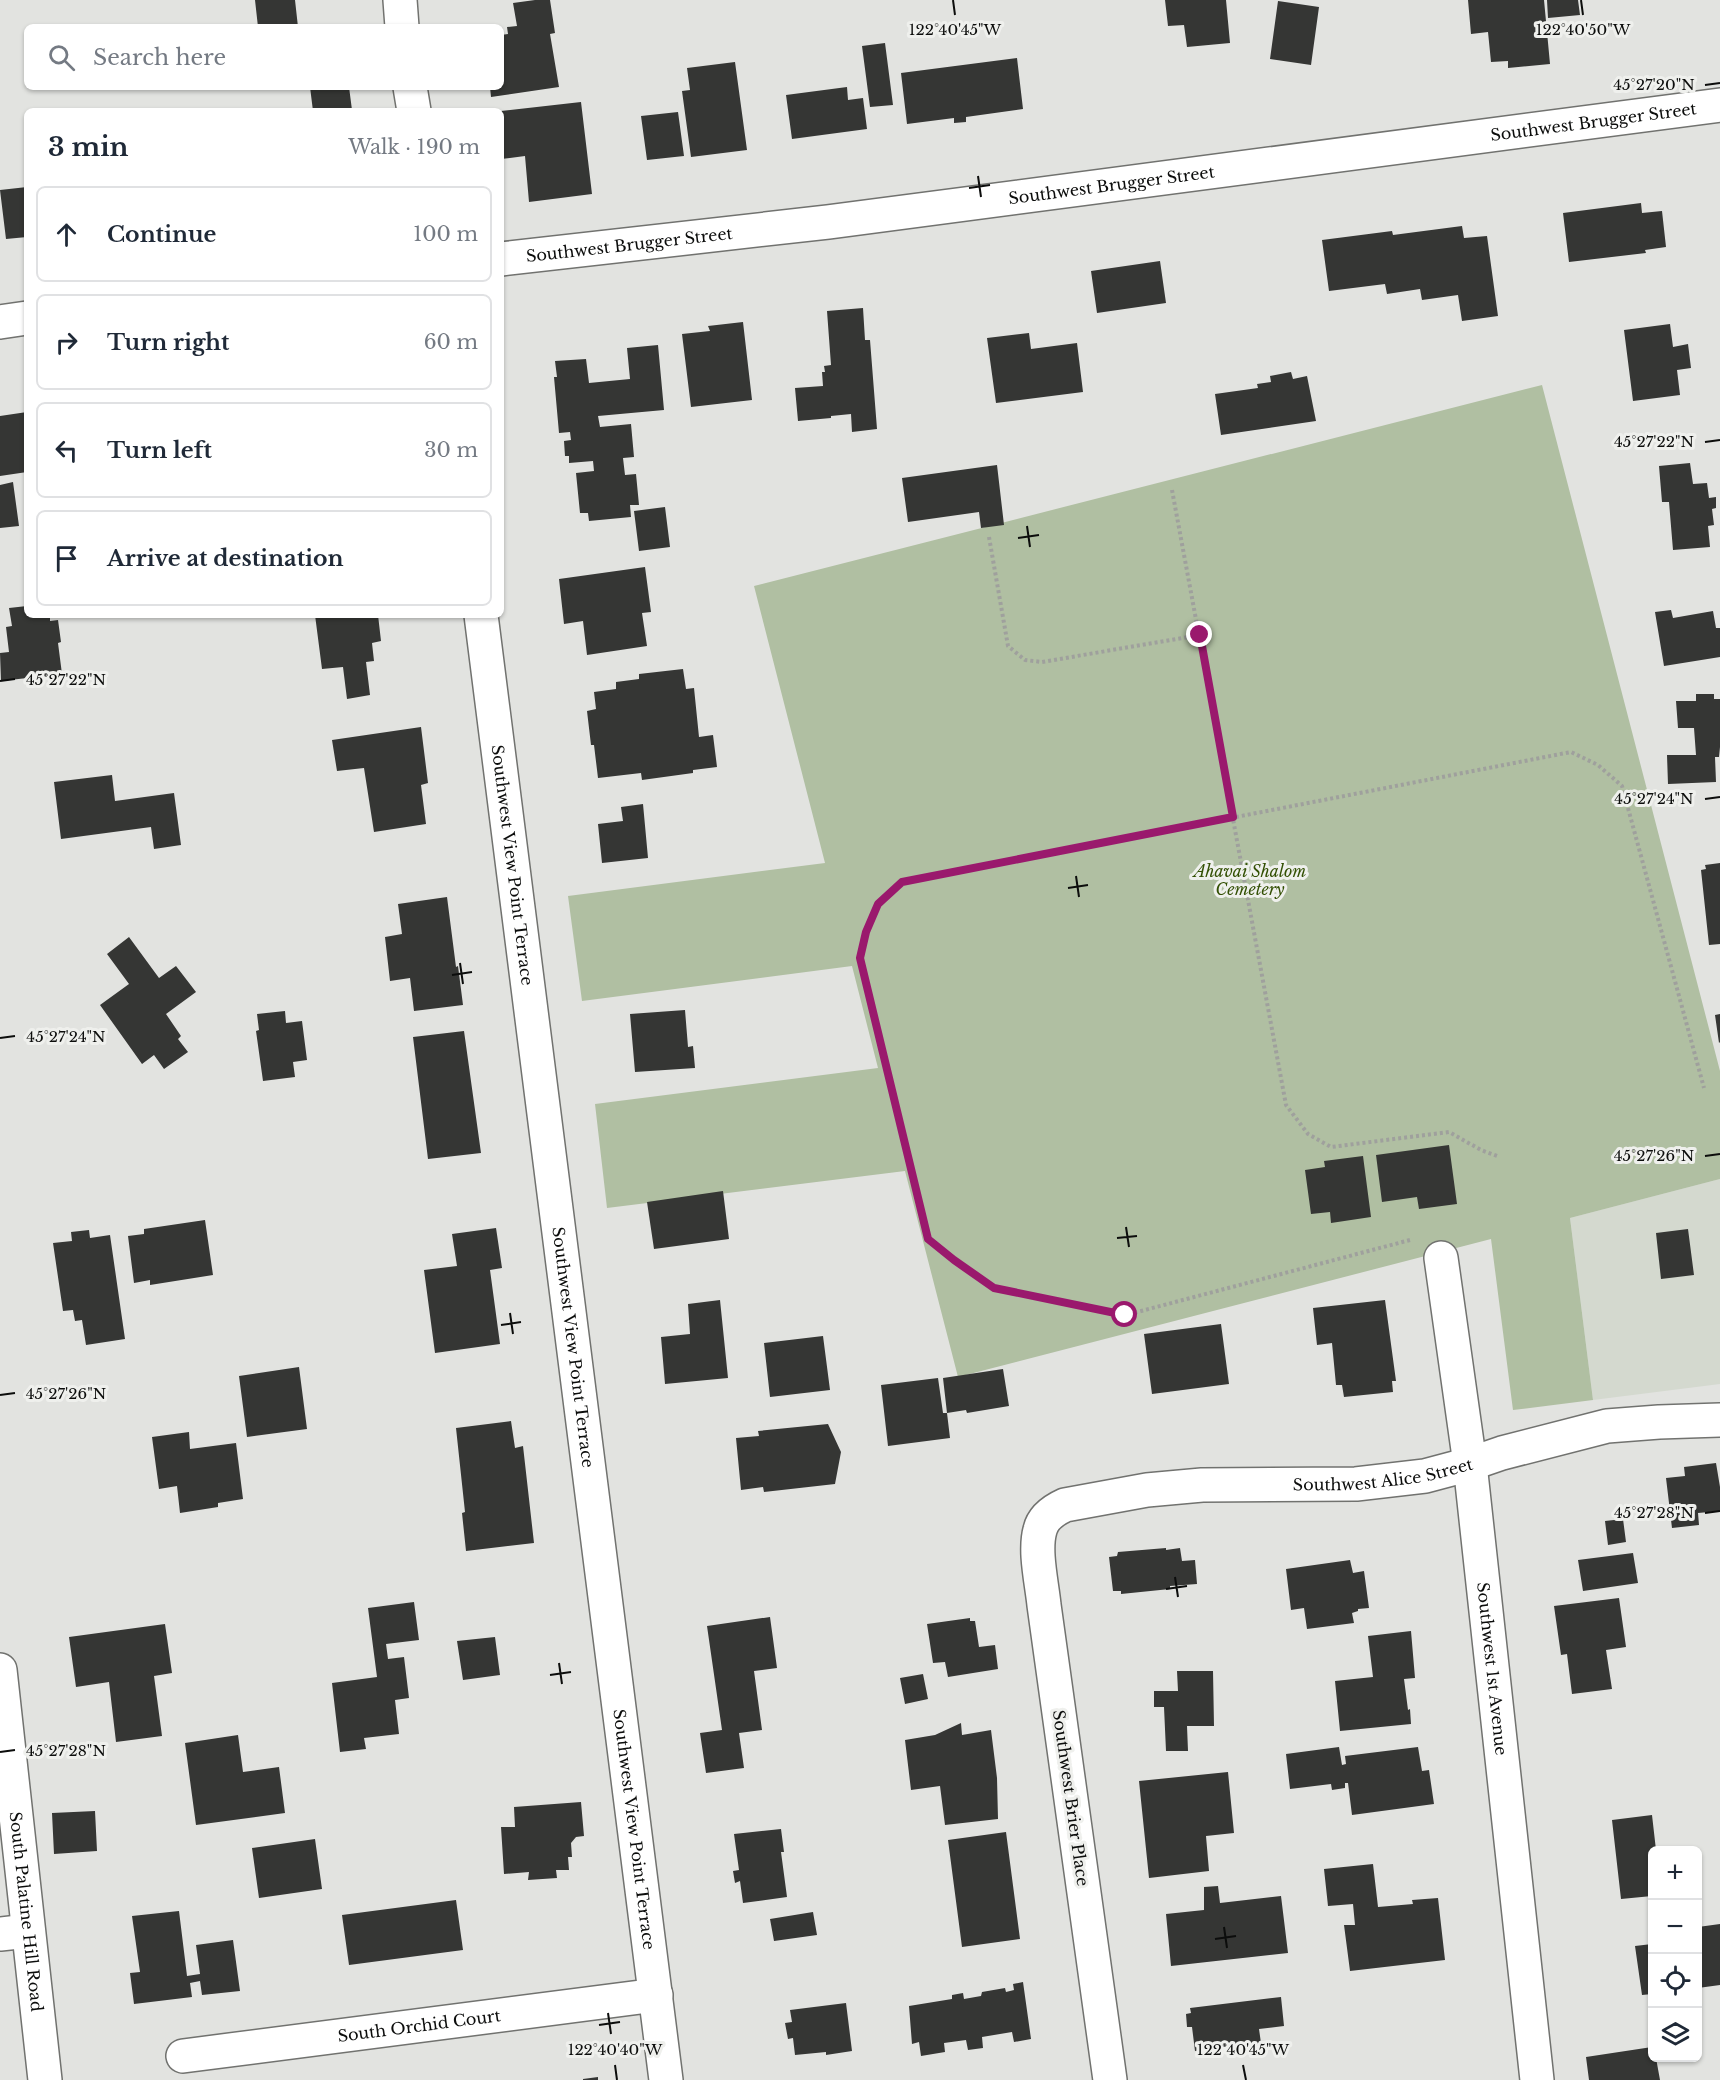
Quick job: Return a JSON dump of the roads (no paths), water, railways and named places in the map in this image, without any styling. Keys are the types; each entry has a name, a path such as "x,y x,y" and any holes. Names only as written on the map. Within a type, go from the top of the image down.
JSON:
{"street":[{"path":"400,0 402,24"},
{"path":"410,90 414,108"},
{"name":"Southwest Brugger Street","path":"504,259 828,222 1720,105"},
{"path":"0,322 24,318"},
{"name":"Southwest View Point Terrace","path":"481,618 666,2080"},
{"name":"Southwest 1st Avenue","path":"1429,1248 1470,1464 1537,2080"},
{"name":"Southwest Alice Street","path":"1047,1517 1054,1510 1065,1505 1148,1490 1202,1485 1356,1484 1425,1476 1607,1426 1720,1420"},
{"name":"Southwest Brier Place","path":"1047,1517 1040,1530 1039,1554 1044,1605 1110,2080"},
{"name":"South Palatine Hill Road","path":"0,1670 14,1933 45,2080"},
{"name":"South Orchid Court","path":"183,2056 656,1995"}],"park label":[{"name":"Ahavai Shalom Cemetery","path":"1250,880"}]}
